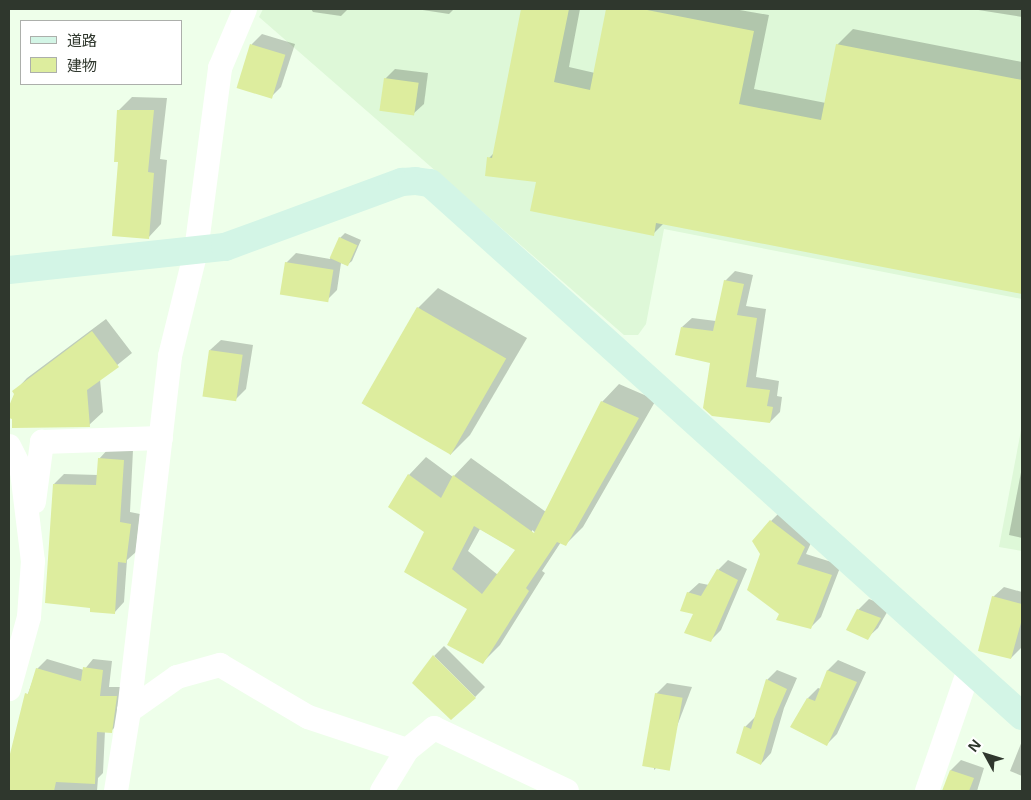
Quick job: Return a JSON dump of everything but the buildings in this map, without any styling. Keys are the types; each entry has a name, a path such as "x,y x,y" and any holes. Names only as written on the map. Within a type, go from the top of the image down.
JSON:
{"street":[{"path":"116,791 129,711 170,356 196,252 220,68 245,9"},
{"path":"9,270 196,252 225,247 402,182 430,183 1022,716"},
{"path":"30,538 42,442 161,438"},
{"path":"9,446 22,472 33,561 29,617 9,689"},
{"path":"129,711 177,677 220,665 308,718 407,750"},
{"path":"927,791 969,670"},
{"path":"382,791 407,750 434,728 567,791"}],"shaded area":[{"path":"263,9 1022,9 1022,299 664,229 646,324 638,335 624,335 259,17"},
{"path":"1022,425 1022,551 999,547"}]}
